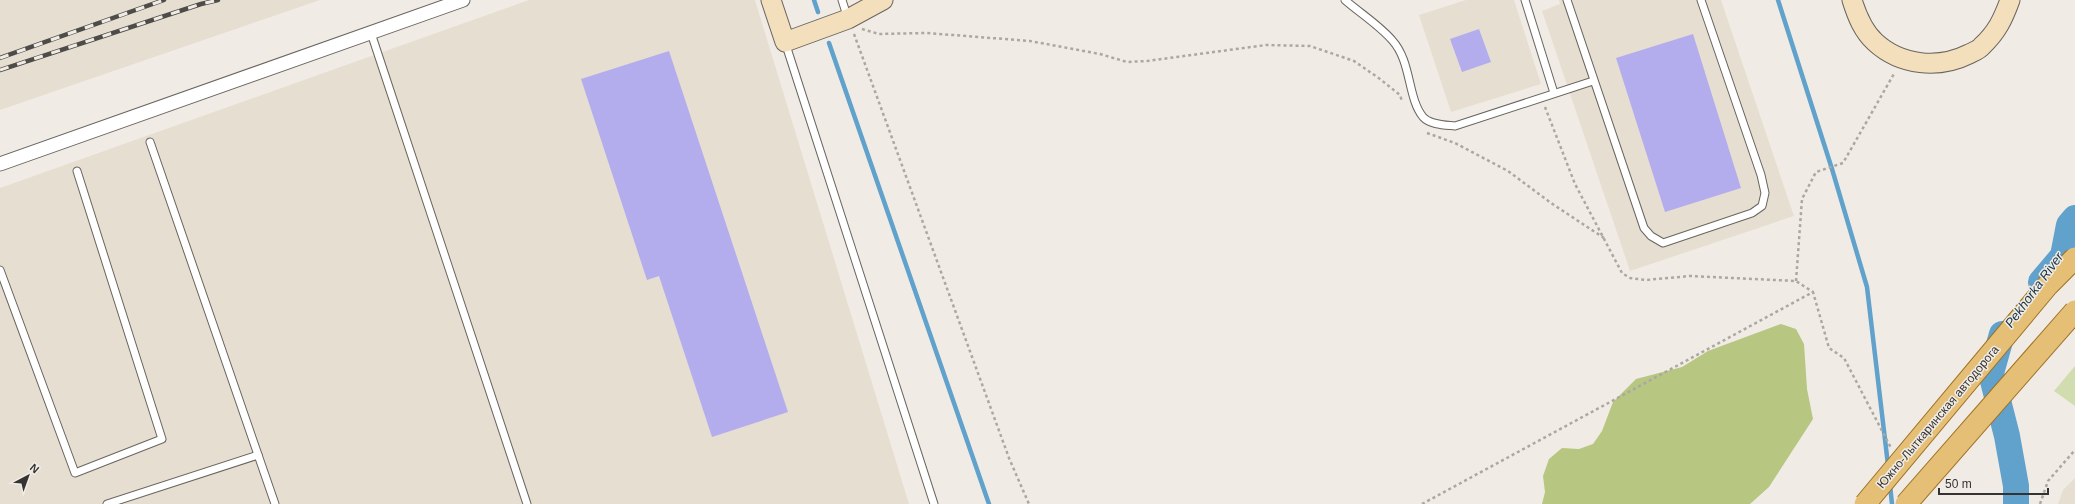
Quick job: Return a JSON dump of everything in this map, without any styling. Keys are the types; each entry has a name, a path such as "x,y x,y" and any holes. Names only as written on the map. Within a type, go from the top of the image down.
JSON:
{"main road":[{"name":"Южно-Лыткаринская автодорога","path":"1865,504 2048,285 2075,258"},
{"path":"1906,504 2075,311"}],"street":[{"path":"0,164 463,0"},
{"path":"771,0 785,42 850,23 883,0"},
{"path":"1852,0 1858,20 1875,42 1899,58 1927,65 1956,61 1981,47 2000,26 2010,0"}],"lane":[{"path":"842,0 850,23"},
{"path":"1345,0 1392,40 1404,59 1416,102 1424,118 1436,124 1455,126 1593,81"},
{"path":"1525,0 1554,93"},
{"path":"1567,0 1593,81 1644,228 1652,236 1663,243 1752,213 1762,206 1765,193 1761,175 1700,0"},
{"path":"371,33 527,504"},
{"path":"785,42 934,504"},
{"path":"150,142 275,504"},
{"path":"0,270 75,473 162,439 77,171"},
{"path":"107,504 258,455"}],"path":[{"path":"850,23 879,34 927,33 1030,41 1100,54 1127,62 1146,61 1266,45 1310,46 1354,61 1400,95 1403,102"},
{"path":"850,23 1009,458 1029,504"},
{"path":"1796,282 1802,200 1816,172 1843,163 1896,72"},
{"path":"1425,133 1455,143 1508,170 1551,203 1604,238"},
{"path":"1422,504 1813,292 1829,348 1844,358 1892,448"},
{"path":"2040,504 2048,481 2075,450"}],"shaded area":[{"path":"0,0 320,0 0,110"},
{"path":"529,0 755,0 909,504 0,504 0,188"},
{"path":"1466,0 1514,0 1541,84 1451,112 1419,15"},
{"path":"1559,0 1721,0 1794,216 1630,271 1542,11 1560,4"},
{"path":"2075,478 2075,504 2058,504 2063,490"}],"green space":[{"path":"1781,324 1796,329 1804,344 1807,389 1813,419 1769,487 1750,504 1542,504 1545,492 1543,476 1549,459 1562,448 1579,449 1593,444 1602,431 1613,402 1636,379 1682,367 1708,351"},
{"path":"2075,366 2075,406 2054,391"}],"building":[{"path":"1479,29 1491,62 1462,72 1450,39"},
{"path":"1693,34 1741,188 1665,212 1616,58"},
{"path":"669,51 788,412 712,437 659,276 647,280 581,79"}],"waterway":[{"path":"814,0 818,12"},
{"path":"1778,0 1832,169 1867,287 1888,465"},
{"path":"829,43 989,504"},
{"name":"Pekhorka River","path":"2041,282 2063,256 2069,225 2075,218"},
{"name":"Pekhorka River","path":"2002,334 1991,373 2007,436 2016,486 2016,504"},
{"path":"1890,485 1892,504"}],"railway":[{"path":"0,58 164,0"},
{"path":"0,70 201,4 218,0"}]}
